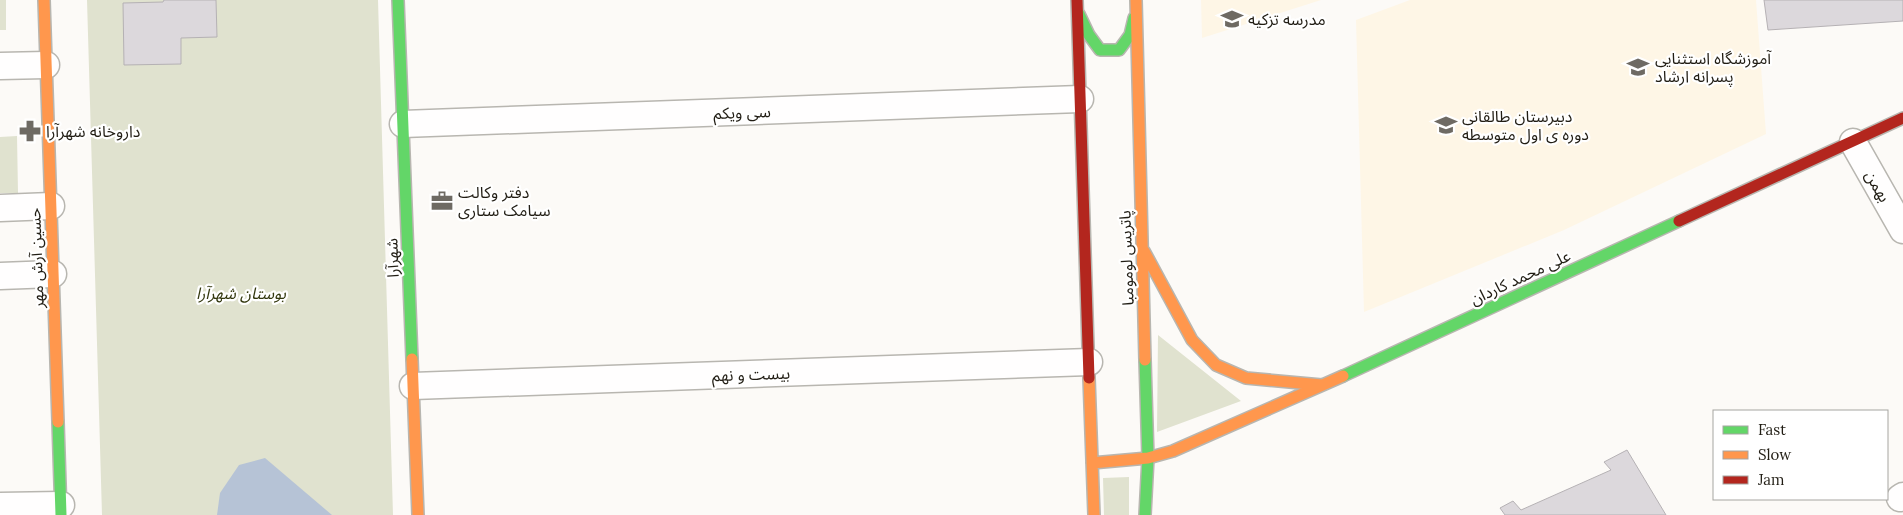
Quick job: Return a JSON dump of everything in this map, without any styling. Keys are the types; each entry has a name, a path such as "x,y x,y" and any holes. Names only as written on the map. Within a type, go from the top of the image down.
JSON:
{"main road":[{"name":"حسین آرش مهر","path":"44,0 61,510"},
{"name":"شهرآرا","path":"398,0 418,515"},
{"path":"1077,5 1089,35 1100,50 1119,50 1130,35 1136,5"},
{"path":"1077,5 1094,515"},
{"name":"پاتریس لومومبا","path":"1136,5 1148,458 1145,515"},
{"name":"علی محمد کاردان","path":"1092,463 1148,458 1173,451 1324,385 1903,118"},
{"path":"1142,247 1192,340 1216,365 1246,378 1324,385"}],"street":[{"path":"0,66 46,65"},
{"name":"سی ویکم","path":"403,124 1080,99"},
{"name":"بهمن","path":"1853,142 1903,230"},
{"path":"0,208 51,206"},
{"path":"0,276 53,274"},
{"name":"بیست و نهم","path":"413,386 1089,362"},
{"path":"0,506 61,510"}],"shaded area":[{"name":"مدرسه تزکیه","path":"1201,0 1321,0 1202,38"},
{"path":"1410,0 1756,0 1766,134 1564,230 1364,312 1356,20"}],"green space":[{"path":"0,0 6,0 6,30 0,30"},
{"name":"بوستان شهرآرا","path":"87,0 378,0 393,515 102,515"},
{"path":"17,136 18,193 0,193 0,137"},
{"path":"1158,335 1241,401 1157,432"},
{"path":"1129,477 1129,515 1104,515 1103,478"}],"water":[{"path":"265,458 332,515 217,515 220,493 239,465"}],"building":[{"path":"164,0 216,0 217,37 181,38 181,64 124,65 123,3 163,2"},
{"path":"1764,0 1903,0 1903,21 1768,30"},
{"path":"1627,450 1666,515 1505,515 1500,508 1513,501 1521,510 1611,470 1604,462"}],"traffic: fast":[{"path":"398,0 412,359"},
{"path":"1079,14 1089,35 1100,50 1119,50 1130,35 1134,18"},
{"path":"1343,376 1679,221"},
{"path":"1145,360 1148,458 1145,515"},
{"path":"58,422 61,515"}],"traffic: slow":[{"path":"44,0 58,422"},
{"path":"1136,0 1145,360"},
{"path":"1144,251 1192,340 1216,365 1246,378 1322,385"},
{"path":"412,359 418,515"},
{"path":"1092,463 1148,458 1173,451 1343,376"},
{"path":"1089,378 1094,515"}],"traffic: jam":[{"path":"1077,0 1089,378"},
{"path":"1679,221 1903,118"}],"place":[{"name":"مدرسه تزکیه","path":"1232,19"},
{"name":"آموزشگاه استثنایی پسرانه ارشاد","path":"1638,67"},
{"name":"دبیرستان طالقانی دوره ی اول متوسطه","path":"1446,125"},
{"name":"داروخانه شهرآرا","path":"30,131"},
{"name":"دفتر وکالت سیامک ستاری","path":"442,201"}]}
